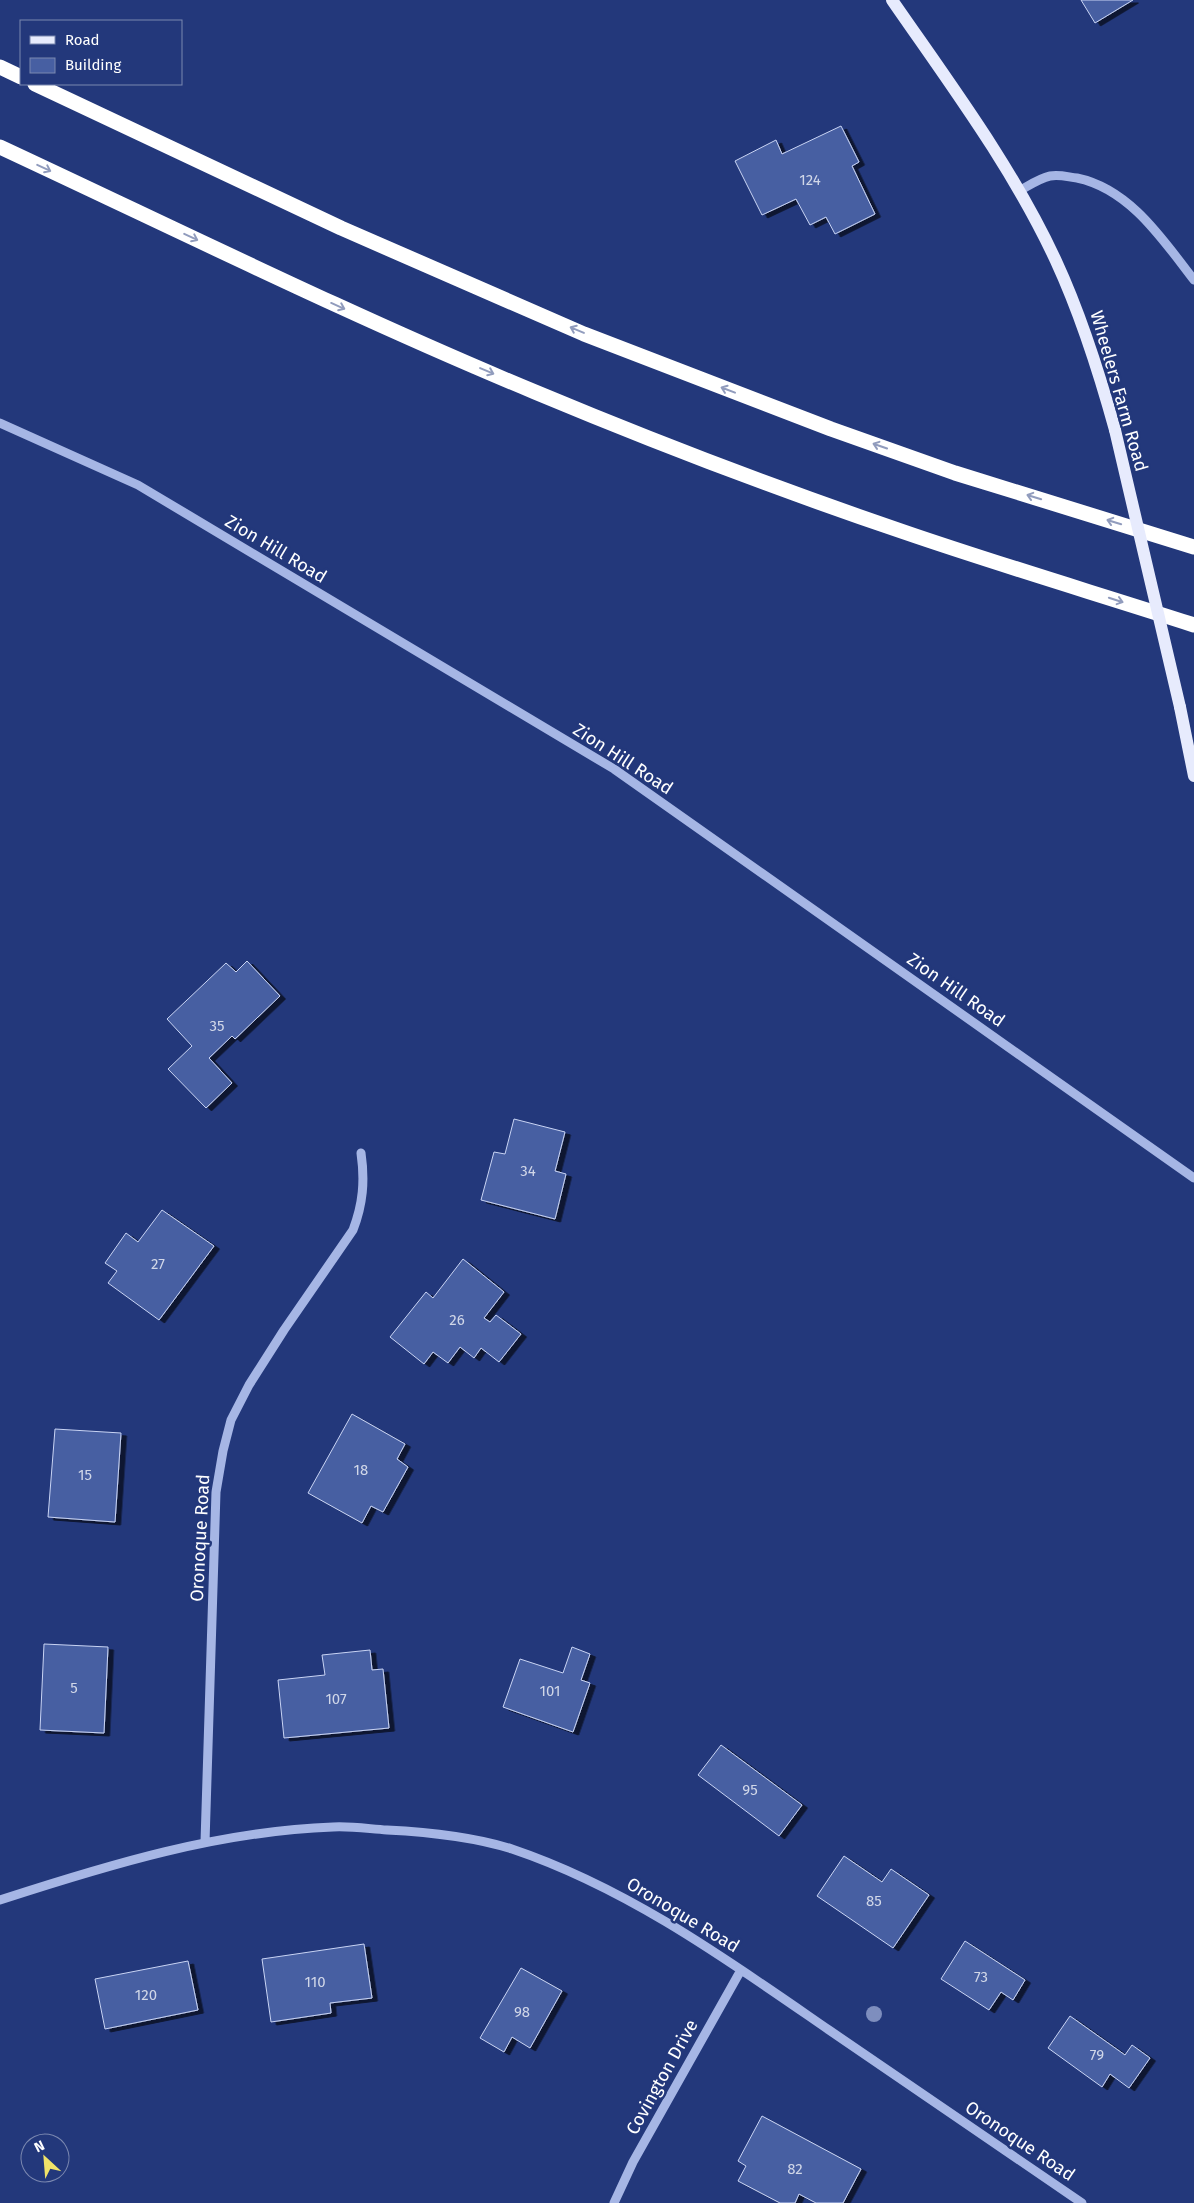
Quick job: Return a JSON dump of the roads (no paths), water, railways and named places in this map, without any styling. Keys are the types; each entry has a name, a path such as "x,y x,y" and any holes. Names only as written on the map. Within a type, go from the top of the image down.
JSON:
{"highway":[{"path":"0,67 20,77"},
{"path":"37,85 342,228 593,337 795,416 937,466 1194,547"},
{"path":"0,147 308,292 412,339 561,402 772,485 907,533 1194,625"}],"main road":[{"name":"Wheelers Farm Road","path":"892,0 961,100 1019,191 1056,260 1077,309 1098,368 1115,430 1180,707 1194,776"}],"street":[{"path":"1019,191 1048,176 1061,175 1087,180 1108,188 1130,205 1156,232 1194,280"},
{"name":"Zion Hill Road","path":"0,423 138,485 614,769 1194,1178"},
{"name":"Oronoque Road","path":"205,1842 216,1492 223,1451 232,1420 249,1385 353,1230 360,1212 363,1190 361,1154"},
{"name":"Oronoque Road","path":"0,1900 96,1868 205,1842 258,1834 336,1826 431,1832 509,1848 592,1881 682,1932 741,1970 1082,2203"},
{"name":"Covington Drive","path":"614,2203 632,2162 741,1970"}]}
